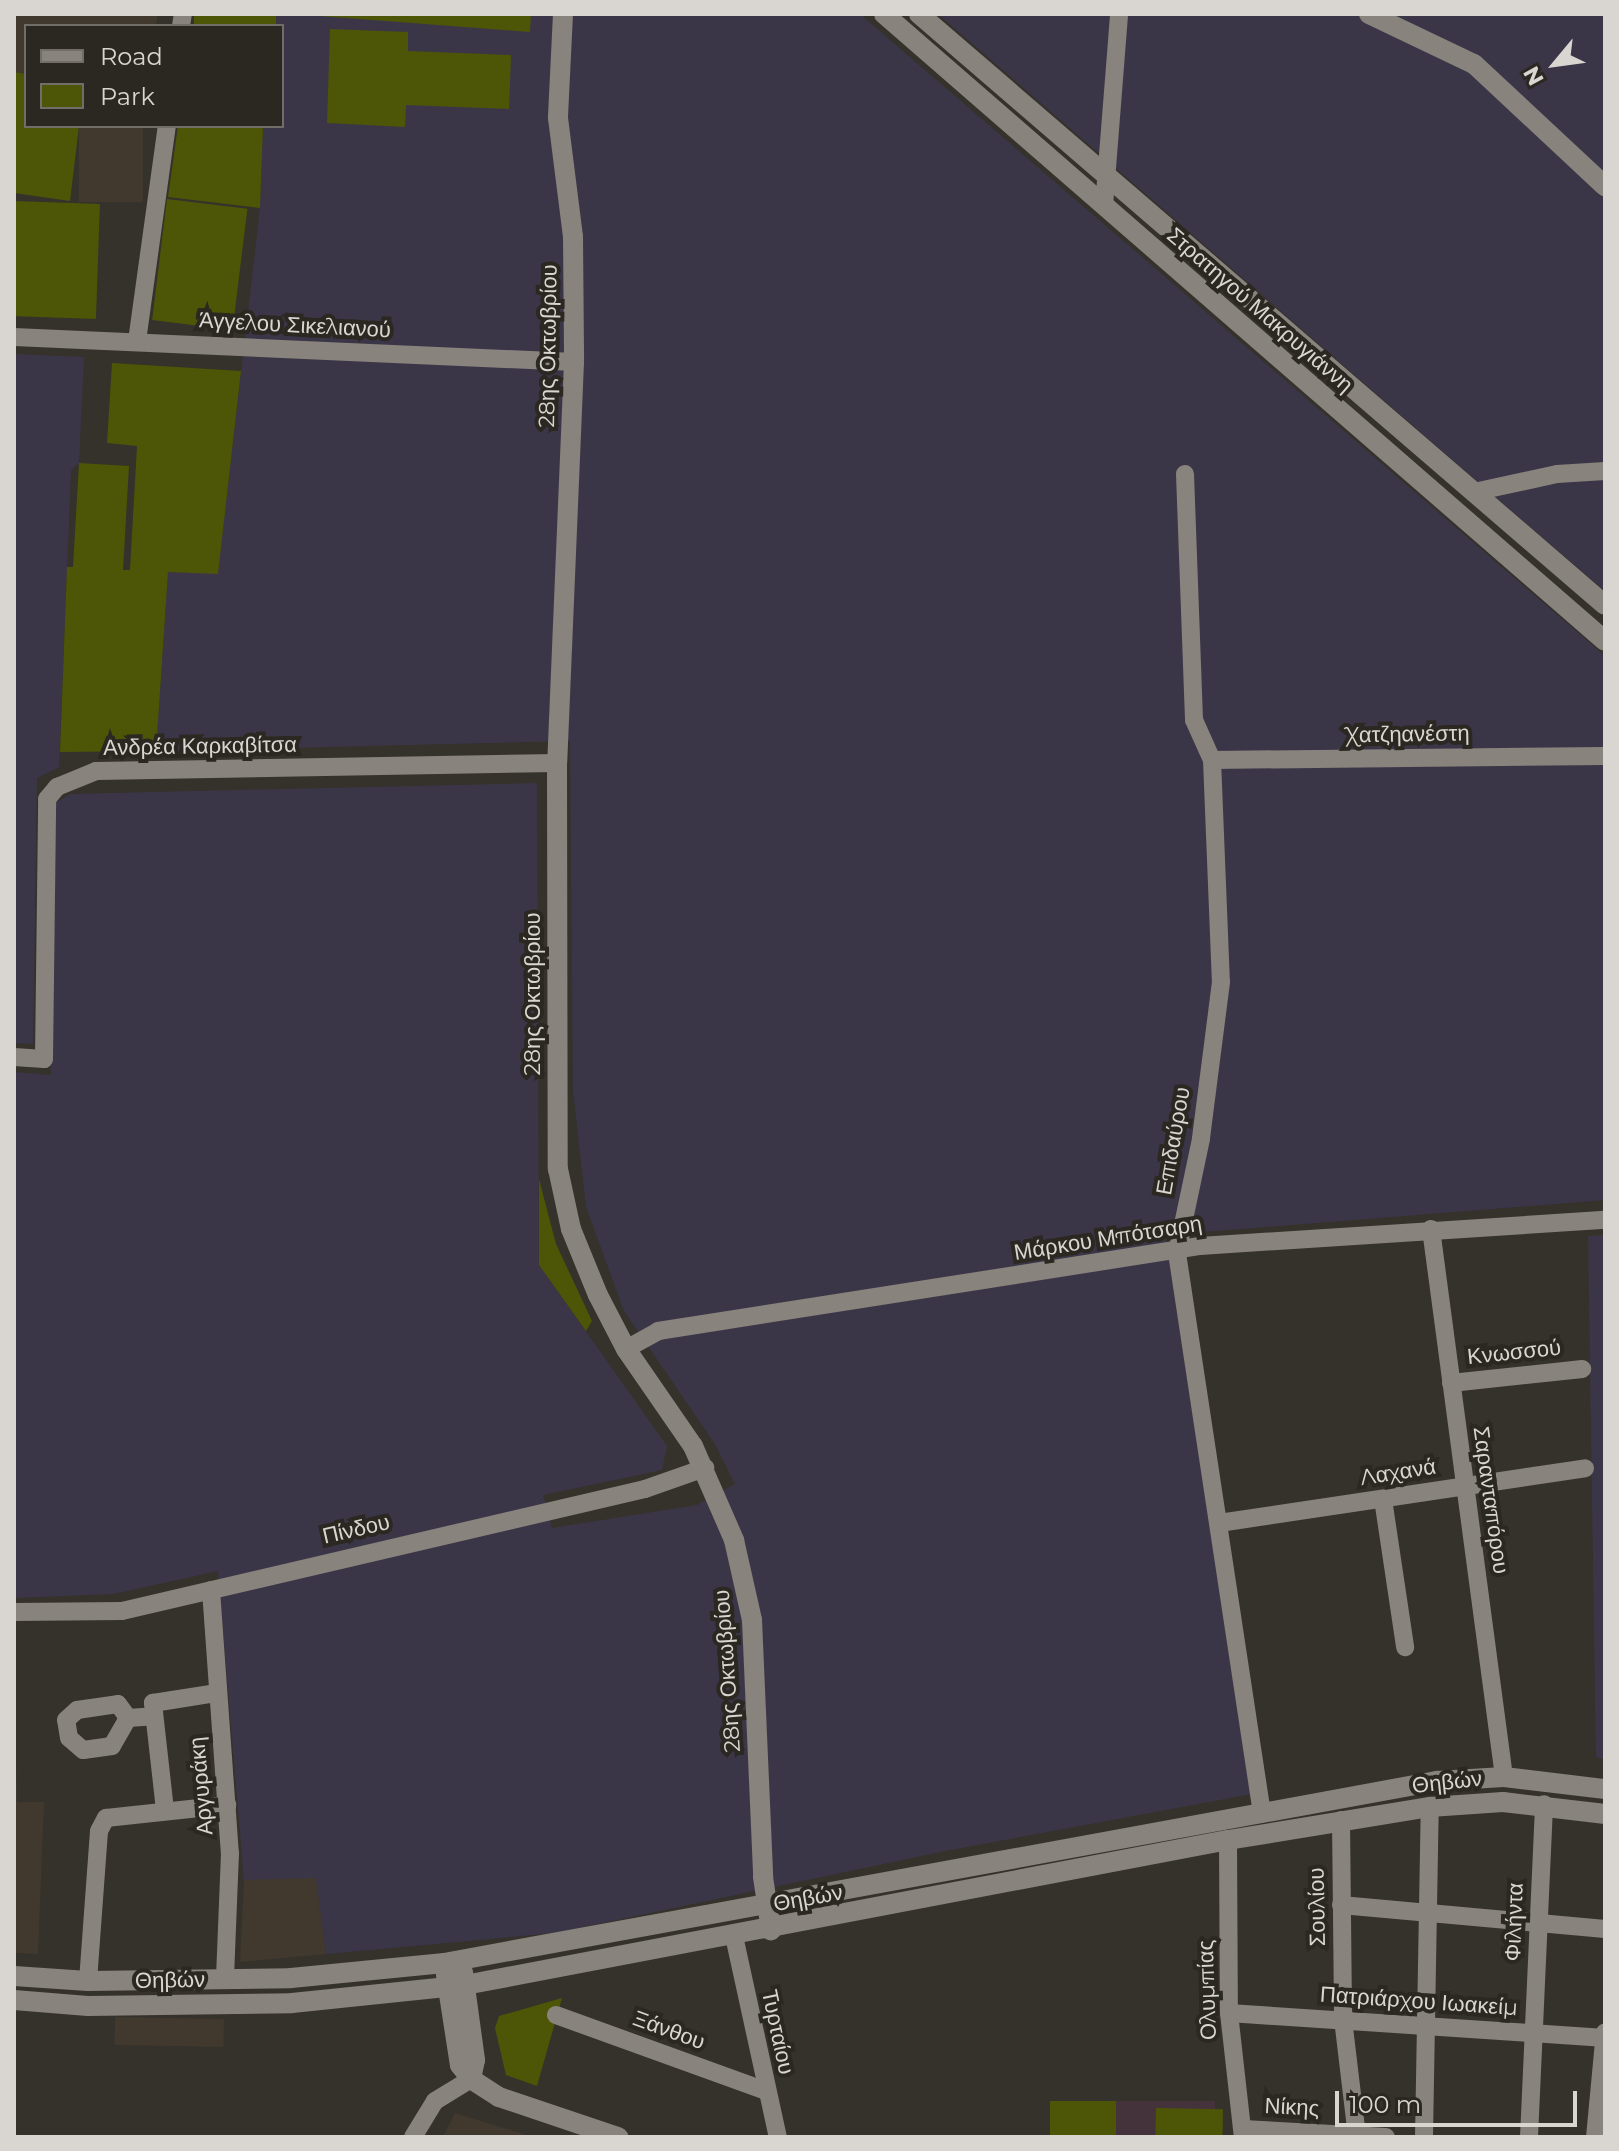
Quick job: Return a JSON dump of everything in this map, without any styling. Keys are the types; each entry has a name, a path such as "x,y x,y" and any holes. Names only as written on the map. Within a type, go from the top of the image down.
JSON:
{"street":[{"name":"28ης Οκτωβρίου","path":"563,14 558,118 573,237 574,362 557,763 558,1169 581,1258 626,1349 705,1468 734,1540 752,1620 766,1904 771,1930"},
{"name":"Στρατηγού Μακρυγιάννη","path":"884,14 1605,641"},
{"name":"Στρατηγού Μακρυγιάννη","path":"919,14 1605,605"},
{"path":"1104,206 1109,177 1119,14"},
{"path":"1369,14 1474,64 1605,186"},
{"path":"137,341 167,128"},
{"name":"Άγγελου Σικελιανού","path":"14,337 574,362"},
{"path":"1474,492 1557,474 1605,471"},
{"name":"Επιδαύρου","path":"1185,474 1194,720 1212,760 1221,982 1201,1139 1177,1253 1262,1814"},
{"name":"Χατζηανέστη","path":"1212,760 1605,756"},
{"name":"Ανδρέα Καρκαβίτσα","path":"14,1057 44,1059 47,799 57,787 96,771 557,763"},
{"name":"Μάρκου Μπότσαρη","path":"626,1349 658,1331 1177,1253 1200,1246 1605,1220"},
{"name":"Σαρανταπόρου","path":"1431,1229 1504,1777"},
{"name":"Κνωσσού","path":"1451,1383 1582,1369"},
{"name":"Πίνδου","path":"14,1612 122,1611 645,1489 705,1468"},
{"name":"Λαχανά","path":"1219,1523 1585,1468"},
{"path":"1383,1499 1405,1647"},
{"name":"Αργυράκη","path":"211,1590 227,1805 225,1979"},
{"path":"165,1810 153,1703 217,1693"},
{"path":"128,1718 154,1716"},
{"name":"Θηβών","path":"14,1976 88,1981 225,1979 453,1961 1437,1781 1504,1777 1605,1789"},
{"name":"Θηβών","path":"14,2000 88,2006 292,2003 456,1986 771,1930 1341,1820 1430,1807 1544,1804 1605,1814"},
{"name":"Φιλήντα","path":"1529,2137 1544,1804"},
{"path":"88,1981 99,1831 106,1818 122,1813 227,1805"},
{"path":"1424,2137 1430,1807"},
{"name":"Σουλίου","path":"1341,1820 1343,2019 1357,2136"},
{"name":"Ολυμπίας","path":"1228,1840 1229,2013 1243,2133"},
{"path":"1341,1905 1605,1929"},
{"name":"Τυρταίου","path":"734,1936 778,2137"},
{"path":"413,2137 435,2101 471,2079 475,2060 456,1986 453,1961"},
{"name":"Πατριάρχου Ιωακείμ","path":"1229,2013 1605,2038"},
{"name":"Ξάνθου","path":"556,2015 766,2091"},
{"path":"1595,2137 1605,2032"},
{"path":"471,2079 499,2097 618,2137"},
{"name":"Νίκης","path":"1243,2133 1386,2137"}],"shaded area":[{"path":"14,14 158,14 156,24 24,24 24,74 14,72"},
{"path":"276,14 860,14 1605,656 1605,1200 1165,1235 1252,1794 940,1852 555,1933 326,1954 316,1878 244,1880 218,1571 113,1594 14,1598 14,1072 51,1075 54,804 70,794 537,783 539,1265 667,1446 662,1470 543,1495 552,1528 697,1505 735,1484 715,1444 624,1311 586,1207 573,1091 570,741 156,751 168,572 218,573 260,208 263,128 284,128 284,24 274,24"},
{"path":"938,14 1605,14 1605,591 1493,495"},
{"path":"79,128 143,128 143,202 79,202"},
{"path":"14,354 84,357 79,463 71,470 59,767 37,778 33,1044 14,1043"},
{"path":"1605,1235 1605,1760 1596,1757 1588,1236"},
{"path":"14,1666 17,1802 44,1802 38,1954 14,1953"},
{"path":"316,1877 326,1954 240,1962 244,1880"},
{"path":"115,2017 224,2019 223,2047 115,2045"},
{"path":"1050,2101 1215,2101 1215,2137 1050,2137"},
{"path":"455,2113 533,2137 443,2137"}],"green space":[{"path":"194,14 276,14 276,24 194,24"},
{"path":"294,14 531,14 530,32"},
{"path":"330,29 408,32 408,51 511,55 509,109 406,105 405,127 327,123"},
{"path":"14,72 24,74 24,128 79,128 70,201 14,193"},
{"path":"178,128 263,128 260,208 168,197"},
{"path":"167,199 247,209 233,330 152,320"},
{"path":"14,201 100,204 96,319 14,316"},
{"path":"112,363 241,371 218,574 168,572 156,751 60,752 67,567 73,567 79,463 129,466 123,570 130,570 137,446 107,443"},
{"path":"539,1179 556,1244 592,1321 586,1331 539,1265"},
{"path":"562,1998 537,2086 506,2075 495,2028 499,2016"},
{"path":"1050,2101 1116,2101 1116,2137 1050,2137"},
{"path":"1156,2108 1223,2109 1223,2137 1155,2137"}]}
